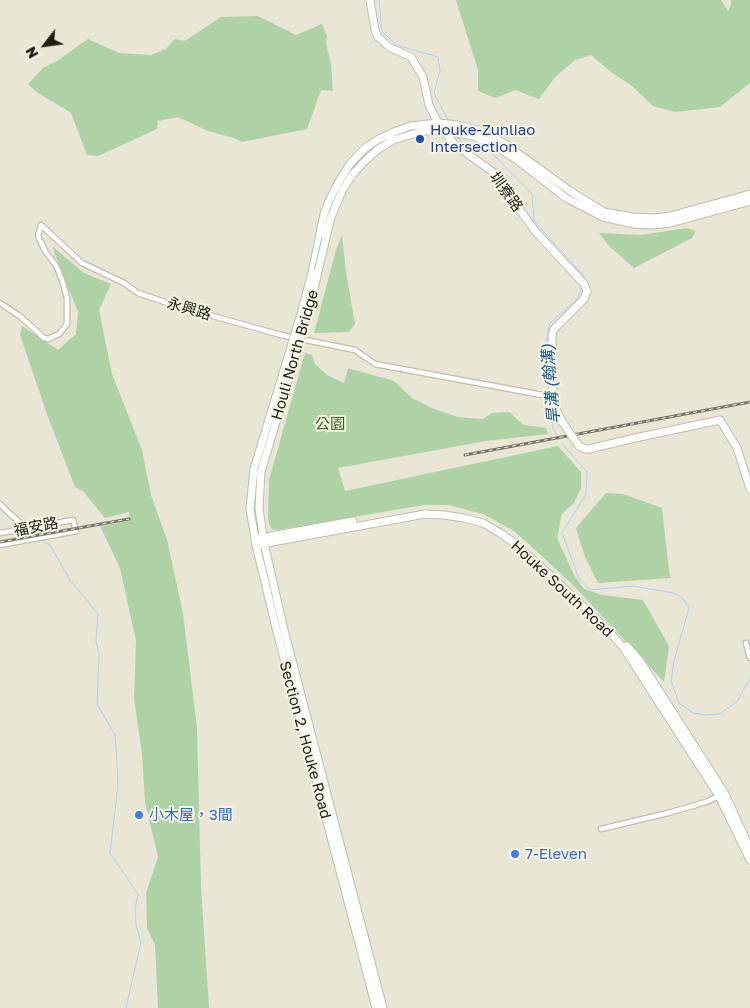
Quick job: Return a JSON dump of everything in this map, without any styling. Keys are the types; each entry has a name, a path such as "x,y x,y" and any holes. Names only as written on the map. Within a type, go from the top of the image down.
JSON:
{"street":[{"name":"圳寮路","path":"370,0 378,37 389,47 411,57 423,77 429,105 444,131 455,145 494,172 535,231 584,284 587,292 584,299 554,329 552,335 553,396 556,410 579,446 589,449 720,420 737,448 750,489"},
{"path":"438,123 478,130 570,192 604,212 633,217 655,218 750,194"},
{"name":"Houli North Bridge","path":"257,471 312,274 324,214 338,182 350,164 365,148 394,132 410,126 438,123"},
{"path":"444,131 474,136 503,146 566,198 603,217 634,224 671,223 750,201"},
{"name":"Houli North Bridge","path":"257,471 307,318 331,217 343,189 352,175 377,150 393,140 423,132 444,131"},
{"name":"永興路","path":"0,303 20,316 44,338 48,339 59,334 67,324 66,298 63,283 38,236 41,225 82,263 118,280 138,293 176,306 282,334 355,350 375,364 553,396"},
{"name":"Section 2, Houke Road","path":"257,471 260,541 335,854 376,1008"},
{"path":"0,504 38,538"},
{"name":"Houke South Road","path":"260,541 333,527 425,514 444,515 482,524 513,542 586,609 623,647 722,795 750,848"},
{"name":"福安路","path":"0,534 73,520 76,531 0,545"},
{"path":"746,643 750,655"},
{"name":"Section 2, Houke Road","path":"300,704 343,852 383,1008"},
{"path":"600,829 668,813 706,802 722,795"},
{"name":"Houke South Road","path":"722,795 750,860"},
{"path":"335,854 343,852"}],"green space":[{"path":"456,0 721,0 728,11 731,0 750,0 750,83 720,107 675,112 653,106 632,86 591,55 575,60 555,77 539,99 515,90 496,98 478,91 478,70"},
{"path":"258,16 296,35 322,24 327,36 326,44 331,64 333,91 321,90 307,129 242,142 208,131 178,117 158,121 157,129 98,156 87,155 71,113 35,91 28,84 43,68 57,61 88,39 119,53 151,55 166,49 175,39 185,41 221,17"},
{"path":"687,228 696,231 692,238 634,268 609,246 599,233 640,235"},
{"path":"342,235 355,324 349,332 314,333 336,250"},
{"path":"53,247 84,273 111,284 99,310 112,374 142,450 151,495 167,540 183,613 197,728 201,887 209,1008 158,1008 155,945 147,928 146,893 158,857 145,802 142,753 134,699 136,641 120,568 100,526 130,521 129,512 105,518 83,491 75,487 48,417 20,335 22,326 58,350 76,334 78,312"},
{"name":"公園","path":"305,353 312,355 315,364 327,375 344,383 348,368 394,381 412,398 434,409 458,417 483,419 492,413 509,412 524,425 546,428 548,434 486,441 338,468 345,491 558,446 581,472 581,488 574,503 562,514 557,538 574,575 584,589 602,595 643,600 669,646 664,682 571,583 514,531 483,514 449,505 424,505 277,530 272,529 268,516 269,480"},
{"path":"606,493 623,494 662,508 671,578 598,583 585,557 576,528"}],"waterway":[{"name":"旱溝 (翰溝)","path":"379,0 382,31 396,45 438,57 440,71 434,93 449,122"},
{"name":"旱溝 (翰溝)","path":"457,136 461,142 489,150 532,194 534,221 583,275 585,280"},
{"name":"旱溝 (翰溝)","path":"549,378 546,340 550,323 577,299 582,288"},
{"name":"旱溝 (翰溝)","path":"552,407 553,428 557,435"},
{"name":"旱溝 (翰溝)","path":"563,445 587,472 586,494 562,533 579,578 590,590 632,586 673,593 683,598 689,608 674,661 671,681 679,703 693,713 705,715 719,714 737,702 750,678"},
{"path":"0,508 22,527"},
{"path":"40,539 50,545 70,580 98,614 96,641 99,654 97,704 115,735 117,762 118,785 110,853 138,894 135,909 136,925 141,942 126,1008"}],"railway":[{"path":"465,455 750,402"},
{"path":"0,542 129,519"}],"place":[{"name":"Houke-Zunliao Intersection","path":"420,139"},
{"name":"小木屋，3間","path":"139,815"},
{"name":"7-Eleven","path":"515,854"}]}
